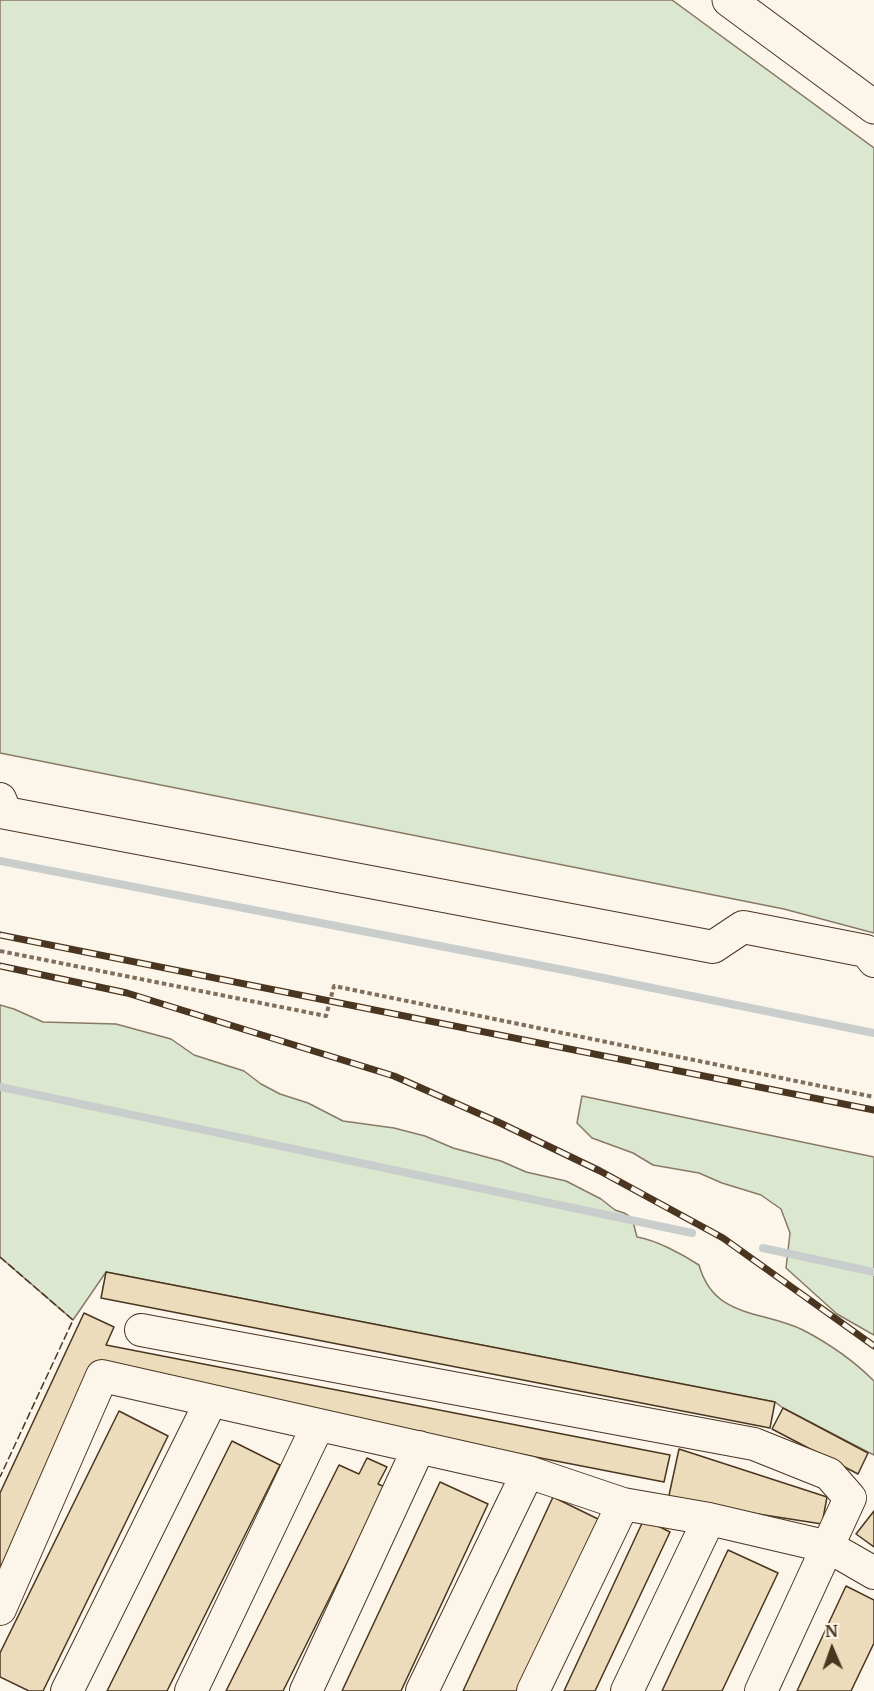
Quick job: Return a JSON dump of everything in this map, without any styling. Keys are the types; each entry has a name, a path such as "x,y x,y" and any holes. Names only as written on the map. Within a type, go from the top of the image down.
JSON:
{"main road":[{"path":"729,0 874,107"}],"lane":[{"path":"0,799 6,813 713,947 743,927 866,951 874,961"},
{"path":"141,1330 754,1443 829,1474 850,1498 761,1691"},
{"path":"0,1609 102,1376 528,1472 622,1504 829,1546 874,1573"},
{"path":"67,1691 211,1401"},
{"path":"191,1691 318,1425"},
{"path":"306,1691 419,1447"},
{"path":"422,1691 528,1472"},
{"path":"533,1691 622,1504"},
{"path":"627,1691 709,1520"}],"path":[{"path":"0,951 326,1016 334,986 874,1096"}],"green space":[{"path":"0,0 672,0 874,148 874,933 784,909 0,753"},
{"path":"0,1005 43,1022 116,1024 171,1039 194,1055 244,1071 261,1084 280,1094 308,1103 343,1121 394,1128 425,1136 453,1148 501,1161 526,1172 566,1181 601,1199 615,1210 632,1218 637,1237 669,1248 699,1265 706,1282 716,1295 728,1304 803,1330 840,1353 874,1381 874,1455 775,1402 106,1272 73,1320 0,1257"},
{"path":"582,1096 874,1157 874,1335 837,1314 786,1268 790,1233 781,1209 761,1195 699,1173 653,1165 633,1153 592,1138 577,1123"}],"building":[{"path":"106,1272 775,1402 770,1428 101,1298"},
{"path":"84,1313 114,1327 106,1345 670,1455 664,1482 93,1371 0,1571 0,1493"},
{"path":"783,1408 868,1453 858,1474 772,1429"},
{"path":"119,1411 168,1436 43,1691 29,1691 0,1677 0,1653"},
{"path":"232,1441 280,1465 167,1691 107,1691"},
{"path":"679,1449 827,1497 822,1524 668,1500"},
{"path":"367,1458 387,1467 378,1484 385,1487 283,1691 226,1691 339,1465 359,1474"},
{"path":"440,1482 488,1504 401,1691 342,1691"},
{"path":"553,1497 598,1519 517,1691 463,1691"},
{"path":"874,1511 874,1547 856,1534"},
{"path":"644,1519 670,1532 595,1691 564,1691"},
{"path":"728,1550 778,1573 722,1691 662,1691"},
{"path":"846,1586 874,1600 874,1643 851,1691 797,1691"}],"waterway":[{"path":"0,861 569,971 874,1033"},
{"path":"0,1087 692,1233"},
{"path":"763,1248 874,1272"}],"railway":[{"path":"0,935 874,1110"},
{"path":"0,966 127,993 394,1076 600,1171 723,1238 874,1346"}],"fence":[{"path":"0,1257 73,1320 0,1477"}]}
